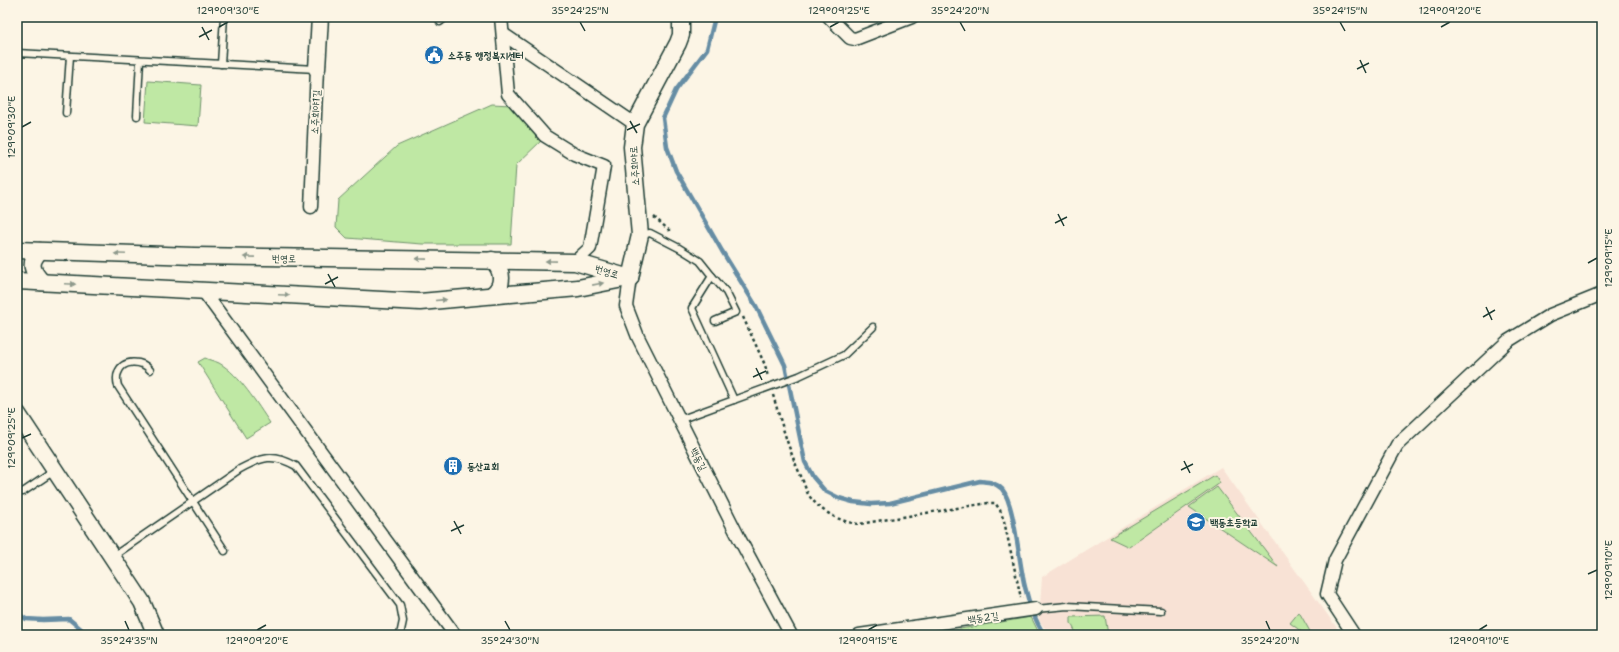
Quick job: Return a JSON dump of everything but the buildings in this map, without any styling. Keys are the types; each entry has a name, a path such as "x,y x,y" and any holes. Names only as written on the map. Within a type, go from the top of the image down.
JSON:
{"street":[{"name":"소주회야1길","path":"311,207 320,17"},
{"path":"501,17 508,94 545,136 574,154 604,166 590,248 575,262"},
{"name":"소주회야로","path":"630,278 640,235 632,147 635,124 678,43 681,35 681,17"},
{"path":"829,17 850,38 855,39 912,17"},
{"path":"503,34 635,124"},
{"name":"번영로","path":"17,250 194,256 575,262 630,278"},
{"path":"40,251 33,258 32,265 33,271 42,282"},
{"path":"492,260 499,269 501,281 499,288 492,296"},
{"name":"번영로","path":"17,281 204,292 420,302 578,288 630,278"},
{"name":"백동길","path":"630,278 626,306 638,337 739,538 791,635"},
{"path":"204,292 456,635"},
{"path":"1354,635 1327,594 1335,560 1398,445 1508,341 1550,315 1602,294"},
{"path":"17,413 142,602 156,635"},
{"name":"백동2길","path":"858,635 1036,609"}],"lane":[{"path":"222,64 224,17"},
{"path":"440,22 445,18 450,17"},
{"path":"17,53 317,69"},
{"path":"66,113 70,56"},
{"path":"138,116 140,60"},
{"path":"640,235 650,234 679,248 700,261 726,292 736,312 715,321"},
{"path":"712,276 692,308 734,400"},
{"path":"679,420 799,376 844,356 874,327"},
{"path":"150,370 142,362 135,362 127,365 121,368 118,373 118,386 225,551"},
{"path":"112,557 234,472 256,460 266,458 285,459 296,466 400,605 404,621 400,635"},
{"path":"17,491 23,492 54,471"},
{"path":"1036,609 1067,606 1161,611"}],"path":[{"path":"652,214 675,235"},
{"path":"742,314 766,365 770,386 787,445 809,494 824,510 846,523 859,524 995,503 1000,510 1004,521 1024,611"}],"shaded area":[{"name":"백동초등학교","path":"1221,467 1342,635 1049,635 1039,620 1042,577"}],"green space":[{"path":"148,81 201,85 198,126 145,122"},
{"path":"492,104 511,105 542,140 516,165 511,244 422,244 347,238 336,227 338,200 397,146"},
{"path":"205,358 219,363 227,368 241,382 270,423 246,438 198,362"},
{"path":"1215,475 1220,483 1129,547 1110,538"},
{"path":"1217,487 1278,567 1189,507"},
{"path":"1299,612 1312,635 1306,635 1290,623"},
{"path":"1105,616 1108,635 1077,635 1071,623 1071,617"},
{"path":"1031,617 1040,635 955,635 954,630"}],"waterway":[{"path":"715,17 707,49 676,90 663,118 667,147 676,171 722,251 756,306 785,365 805,462 813,477 825,491 839,498 853,502 871,504 890,503 980,481 997,485 1002,489 1010,508 1028,600 1044,635"},
{"path":"17,613 26,619 69,619 81,629 85,635"}],"place":[{"name":"소주동 행정복지센터","path":"434,55"},
{"name":"동산교회","path":"453,466"},
{"name":"백동초등학교","path":"1196,522"}]}
